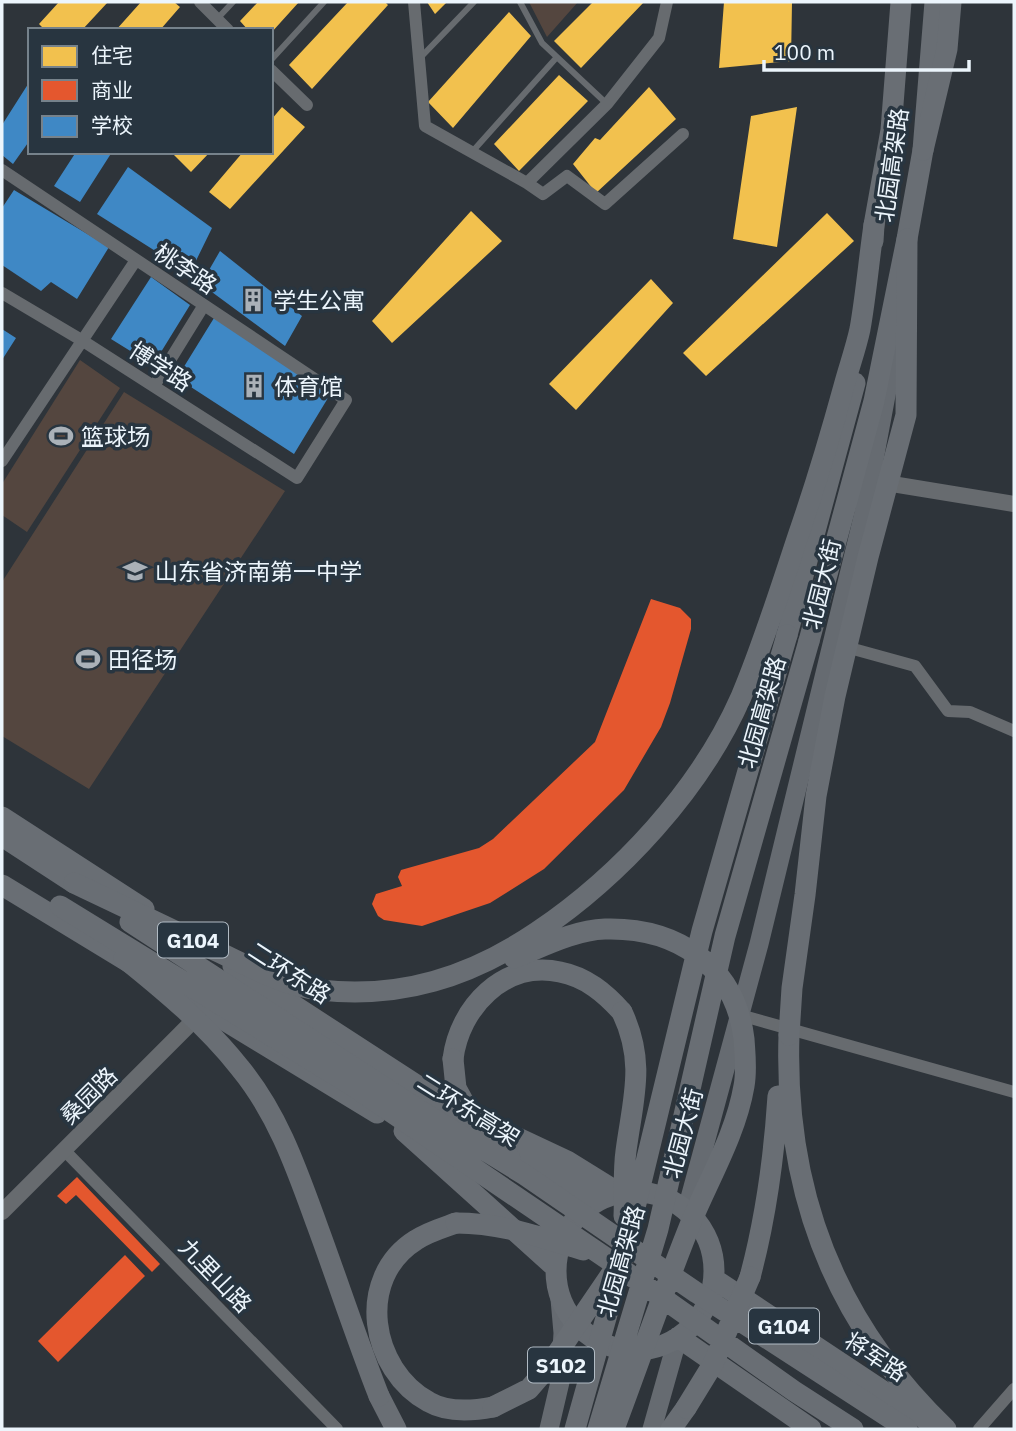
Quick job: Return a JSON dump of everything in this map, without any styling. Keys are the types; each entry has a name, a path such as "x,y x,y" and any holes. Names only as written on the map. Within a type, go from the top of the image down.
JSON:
{"highway":[{"name":"北园高架路","path":"598,1429 658,1230 725,936 874,401 923,150 937,2"},
{"path":"923,150 947,49 951,2"},
{"name":"北园高架路","path":"575,1429 615,1257 702,931 816,533 872,313 874,225 891,130 899,4"},
{"path":"442,981 517,945 585,898 618,869 662,818 715,745 740,699 814,490 859,330 874,225"},
{"path":"907,239 906,415 846,647 816,796 792,988 787,1078 797,1165 808,1209 824,1255 855,1315 884,1359 944,1429"},
{"name":"二环东路","path":"2,817 595,1201"},
{"name":"二环东高架","path":"2,836 287,1025 525,1175 697,1293 907,1429"},
{"name":"二环东高架","path":"2,869 350,1084 615,1257 783,1383 853,1429"},
{"path":"74,883 270,976 318,990 368,992 408,989 442,981 560,940 603,929 641,932 670,940 704,958 721,976 734,999 742,1027 746,1062 744,1086 738,1108 614,1429"},
{"name":"G104","path":"2,885 404,1131 562,1237"},
{"path":"60,906 165,991 211,1035 241,1069 263,1102 295,1165 379,1396 395,1429"},
{"path":"525,1175 469,1112 456,1088 453,1059 455,1040 463,1020 478,999 497,984 516,975 558,971 581,979 605,993 622,1012 632,1034 637,1059 615,1257 548,1367 529,1389 493,1407 474,1411 456,1410 431,1404 397,1376 384,1354 376,1308 382,1280 395,1259 414,1241 456,1223 484,1223 615,1257"},
{"path":"671,1429 713,1364 750,1277 763,1229 775,1154 779,1076 789,1035"},
{"name":"二环东路","path":"443,1102 567,1161 617,1192"},
{"name":"G104","path":"404,1131 555,1267"},
{"path":"641,1191 687,1209 704,1229 713,1253 714,1279 708,1301 696,1322 678,1337 652,1348 623,1350 596,1340 573,1322 560,1300 555,1267 562,1237 576,1216 595,1201 617,1192 641,1191"},
{"name":"将军路","path":"714,1279 854,1373 944,1429"},
{"path":"678,1337 811,1429"}],"main road":[{"name":"北园大街","path":"687,1209 763,930 870,481 895,355 922,178 937,2"},
{"name":"北园大街","path":"641,1191 757,747 815,465 850,327 864,229 885,123 899,4"},
{"name":"S102","path":"549,1429 560,1382 563,1333 560,1300"},
{"path":"652,1429 678,1337"}],"street":[{"path":"200,2 227,28"},
{"path":"414,2 425,126 543,194 568,176 605,204 683,134"},
{"path":"527,183 607,104 659,38 667,2"},
{"path":"273,72 307,104"},
{"name":"桃李路","path":"2,170 346,400 296,478"},
{"path":"2,461 136,260"},
{"name":"博学路","path":"2,293 83,341 296,478"},
{"path":"154,386 204,305"},
{"path":"870,481 1014,503"},
{"path":"846,647 915,666 948,711 970,712 1014,731"},
{"name":"桑园路","path":"2,1212 206,1009"},
{"path":"740,1014 1014,1092"},
{"name":"九里山路","path":"65,1151 337,1429"},
{"path":"979,1429 1014,1389"}],"lane":[{"path":"218,19 233,2"},
{"path":"273,58 324,2"},
{"path":"419,59 474,2"},
{"path":"520,2 542,43 607,104"},
{"path":"472,152 557,57"}],"shaded area":[{"path":"529,2 578,2 547,37"},
{"name":"篮球场","path":"80,360 120,388 27,532 2,515 2,484"},
{"name":"田径场","path":"124,392 285,491 89,789 2,736 2,582"}],"building: 住宅":[{"path":"59,2 108,2 84,28 43,28 39,24"},
{"path":"141,2 174,2 180,7 162,28 118,28"},
{"path":"258,2 299,2 273,31 273,28 246,28 240,21"},
{"path":"348,2 385,2 388,5 312,89 289,65"},
{"path":"427,2 447,2 435,14"},
{"path":"593,2 644,2 581,68 554,41"},
{"path":"724,2 792,2 791,61 719,68"},
{"path":"509,12 531,36 453,128 428,102"},
{"path":"559,75 588,101 519,171 494,144"},
{"path":"649,87 676,119 596,193 573,164 595,138 600,140"},
{"path":"282,107 305,127 230,209 209,192 241,154 273,154 273,118"},
{"path":"797,107 777,247 733,239 751,116"},
{"path":"173,154 208,154 191,172"},
{"path":"471,211 502,241 392,343 372,321"},
{"path":"827,213 854,241 706,376 683,353"},
{"path":"651,279 673,303 576,410 549,384"}],"building: 商业":[{"path":"651,599 680,608 691,619 691,629 661,727 624,790 544,869 490,903 422,926 384,920 378,916 372,904 376,894 402,886 398,877 401,870 479,848 493,839 595,742"},
{"path":"77,1177 160,1264 152,1272 76,1195 66,1204 57,1196"},
{"path":"125,1255 145,1276 58,1362 38,1341"}],"building: 学校":[{"path":"28,84 28,143 13,164 2,155 2,125"},
{"path":"75,154 111,154 80,202 54,186"},
{"path":"128,167 212,228 190,273 97,214"},
{"path":"14,190 109,247 77,299 51,282 41,291 2,265 2,208"},
{"name":"学生公寓","path":"220,251 302,316 285,346 201,284"},
{"path":"151,277 190,305 153,365 111,339"},
{"name":"体育馆","path":"214,318 331,393 294,454 177,378"},
{"path":"2,329 16,338 2,360"}],"place":[{"name":"学生公寓","path":"253,300"},
{"name":"体育馆","path":"254,386"},
{"name":"篮球场","path":"61,436"},
{"name":"山东省济南第一中学","path":"135,571"},
{"name":"田径场","path":"88,659"}]}
